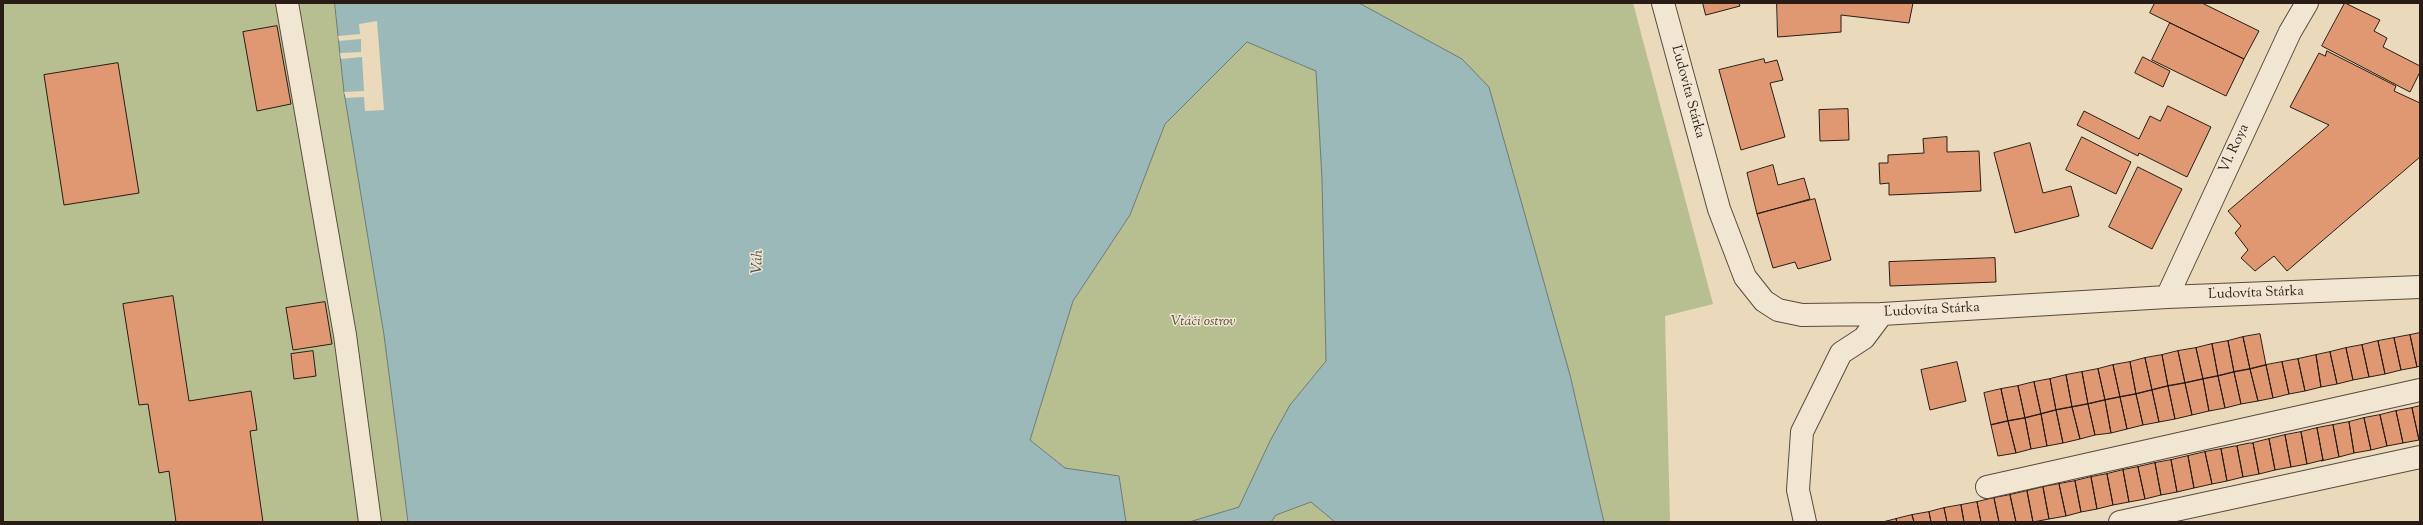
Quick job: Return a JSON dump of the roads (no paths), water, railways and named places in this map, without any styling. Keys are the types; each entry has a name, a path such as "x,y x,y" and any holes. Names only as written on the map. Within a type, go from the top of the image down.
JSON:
{"street":[{"path":"287,3 345,335 370,522"},
{"name":"Ľudovíta Stárka","path":"1663,3 1719,209 1745,277 1764,301 1778,310 1802,315 1882,314 2167,297 2420,287"},
{"name":"Vl. Roya","path":"2167,297 2287,40 2307,3"},
{"path":"1805,522 1798,490 1802,432 1841,353 1864,338 1882,314"},
{"path":"1987,487 2420,390"},
{"path":"2120,522 2420,457"}],"water":[{"name":"Váh","path":"335,3 1359,3 1462,59 1489,87 1570,375 1604,522 1335,522 1311,502 1276,515 1271,522 1189,522 1239,507 1270,441 1290,405 1326,361 1322,179 1316,71 1247,42 1165,124 1130,215 1073,301 1030,440 1065,468 1119,476 1126,522 408,522 384,335 344,92"}],"park label":[{"name":"Vtáčí ostrov","path":"1203,323"}]}
